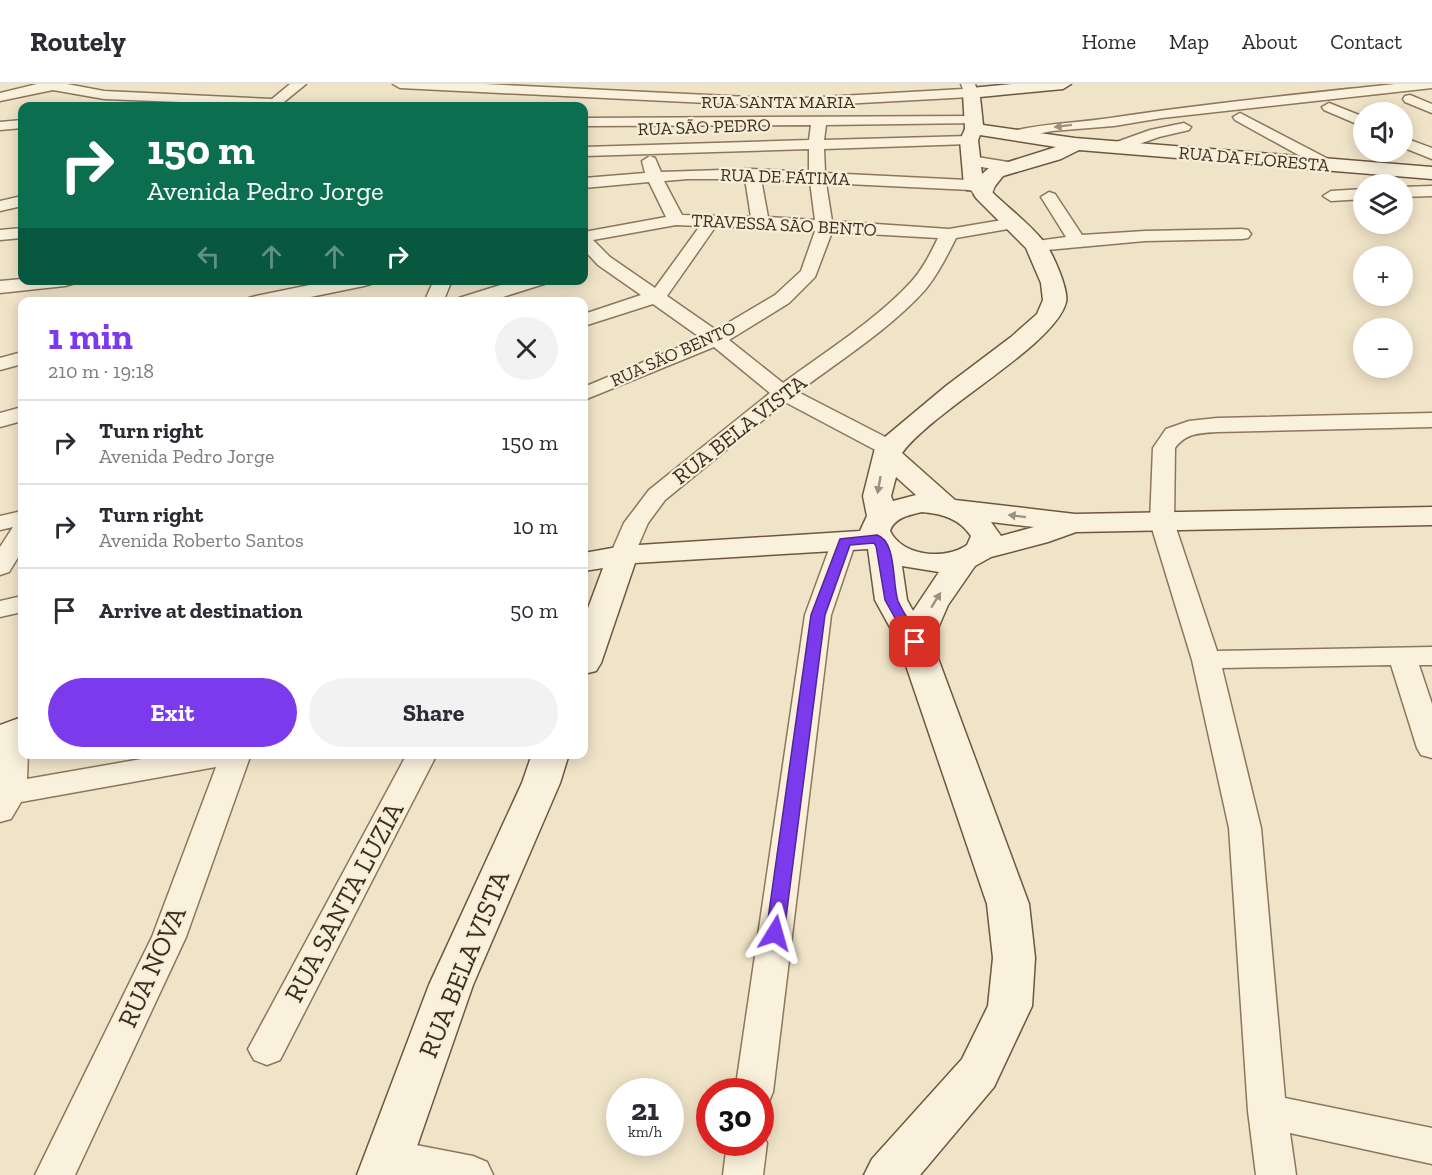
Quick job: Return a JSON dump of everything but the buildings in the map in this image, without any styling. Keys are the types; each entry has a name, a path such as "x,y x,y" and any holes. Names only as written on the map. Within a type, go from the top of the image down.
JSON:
{"street":[{"path":"278,102 299,84"},
{"path":"400,84 533,87 685,99 821,103 969,88 1063,84"},
{"path":"673,121 685,99 697,84"},
{"path":"1290,84 1353,117"},
{"path":"1370,84 1383,89"},
{"path":"1116,147 1155,133 1383,89 1432,84"},
{"path":"0,97 51,85 104,94 228,102"},
{"path":"527,102 533,87"},
{"path":"889,1175 978,1073 1010,1006 1014,958 1008,903 915,642 891,600 877,496 888,452 955,391 1020,342 1047,317 1055,300 1052,283 1036,246 982,189 971,161 972,130 969,88"},
{"path":"1013,135 1074,124 1114,122 1162,114 1432,96"},
{"path":"1410,99 1432,109"},
{"path":"1240,117 1328,165"},
{"name":"RUA SANTA MARIA","path":"588,122 819,122 972,130"},
{"name":"RUA SÃO BENTO","path":"588,392 716,339 782,299 809,273 825,228 817,177 816,143 819,122"},
{"path":"982,189 989,178 1008,167 1054,155 1075,144 1088,132 1114,122"},
{"path":"0,126 18,124"},
{"name":"RUA DA FLORESTA","path":"972,130 1075,144 1426,173"},
{"name":"RUA SÃO PEDRO","path":"588,151 816,143 972,130"},
{"path":"1413,146 1432,154"},
{"path":"646,148 654,176 676,220"},
{"path":"971,161 1008,167"},
{"path":"1413,191 1432,190 1426,173"},
{"path":"753,174 760,222"},
{"name":"RUA DE FÁTIMA","path":"588,183 654,176 753,174 982,189"},
{"path":"1332,196 1353,195"},
{"path":"1049,197 1077,242"},
{"path":"0,206 18,202"},
{"name":"TRAVESSA SÃO BENTO","path":"588,238 676,220 760,222 825,228 949,234 1014,223"},
{"path":"588,319 654,297 665,289 712,220"},
{"path":"0,235 18,233"},
{"name":"RUA BELA VISTA","path":"588,652 630,532 639,515 657,495 783,393 889,313 918,286 933,266 949,234"},
{"path":"1036,246 1145,236 1242,234"},
{"path":"588,243 604,261 716,339 783,393 888,452 952,507 977,521 986,536 932,605 915,642"},
{"path":"588,266 604,261"},
{"path":"0,287 19,285"},
{"path":"274,297 334,285"},
{"path":"482,297 521,285"},
{"path":"0,364 18,359"},
{"path":"0,420 18,415"},
{"path":"1276,1175 1267,1111 1245,828 1206,660 1162,522 1164,448 1174,434 1218,424 1432,420"},
{"path":"588,561 623,555 844,541 881,534 899,507 921,503 1075,523 1432,516"},
{"path":"0,523 18,519"},
{"path":"881,534 898,556 919,563 942,564 1075,523"},
{"path":"0,567 18,538"},
{"path":"756,1078 818,615 844,541"},
{"path":"0,609 18,605"},
{"path":"1402,656 1432,748"},
{"path":"1206,660 1432,656"},
{"path":"12,734 5,802 211,759"},
{"name":"RUA NOVA","path":"55,1175 169,937 233,759"},
{"name":"RUA SANTA LUZIA","path":"267,1049 419,759"},
{"name":"RUA BELA VISTA","path":"386,1166 451,985 541,783 549,759"},
{"path":"1267,1111 1432,1146"},
{"path":"743,1175 745,1156"},
{"path":"386,1166 473,1175"}],"route":[{"path":"775,933 818,615 844,541 877,539 883,546 891,600 915,642"}]}
